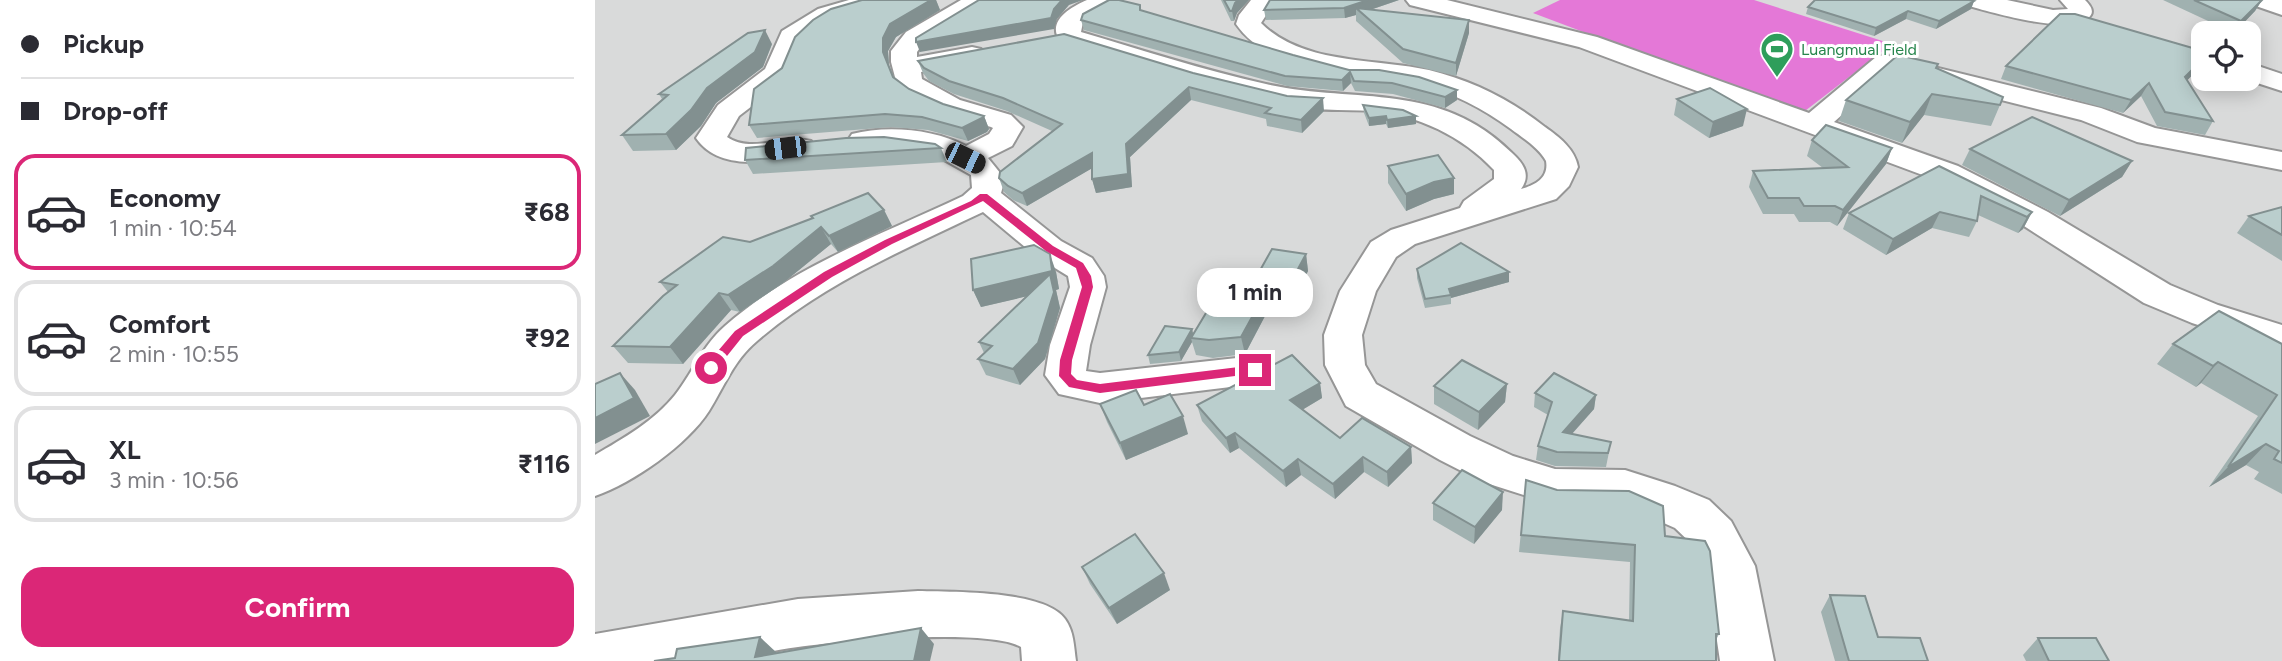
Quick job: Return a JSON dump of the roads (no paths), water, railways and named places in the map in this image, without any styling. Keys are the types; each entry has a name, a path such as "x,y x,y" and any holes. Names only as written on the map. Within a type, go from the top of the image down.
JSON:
{"street":[{"path":"595,478 663,434 689,407 711,368 739,334 845,264 975,203 983,196 989,180 984,167 965,158 953,148 891,139 746,151 717,146 711,138 728,111 777,73 791,36 827,13 874,0"},
{"path":"965,158 1001,140 1009,127 996,118 957,109 913,85 904,62 904,51 907,43 978,0"},
{"path":"1107,0 1071,18 1067,29 1056,39 1290,98 1333,104 1373,103 1419,110 1478,142 1499,156 1510,168 1510,182 1503,190 1465,215"},
{"path":"1264,0 1251,15 1248,24 1273,45 1328,62 1412,74 1457,88 1495,106 1556,151 1562,161 1563,172 1559,181 1545,192 1465,215 1403,237 1383,250 1358,291 1353,312 1343,334 1345,365 1361,394 1455,448 1499,469 1555,487 1625,488 1692,514 1714,535 1730,566 1747,661"},
{"path":"1419,0 1588,42 1947,173 2036,219 2117,272 2157,294 2205,314 2282,339"},
{"path":"1973,0 2046,16 2071,9 2097,24"},
{"path":"2262,0 2282,8"},
{"path":"907,65 992,51"},
{"path":"1814,124 1885,63 2091,114 2148,136 2282,160"},
{"path":"2261,75 2282,83"},
{"path":"983,196 1049,249 1079,266 1086,276 1088,287 1066,360 1065,376 1073,384 1100,388 1255,370"},
{"path":"595,659 798,623 918,614 986,616 1023,621 1046,634 1049,661"}],"place":[{"name":"Luangmual Field","path":"1777,79"}]}
